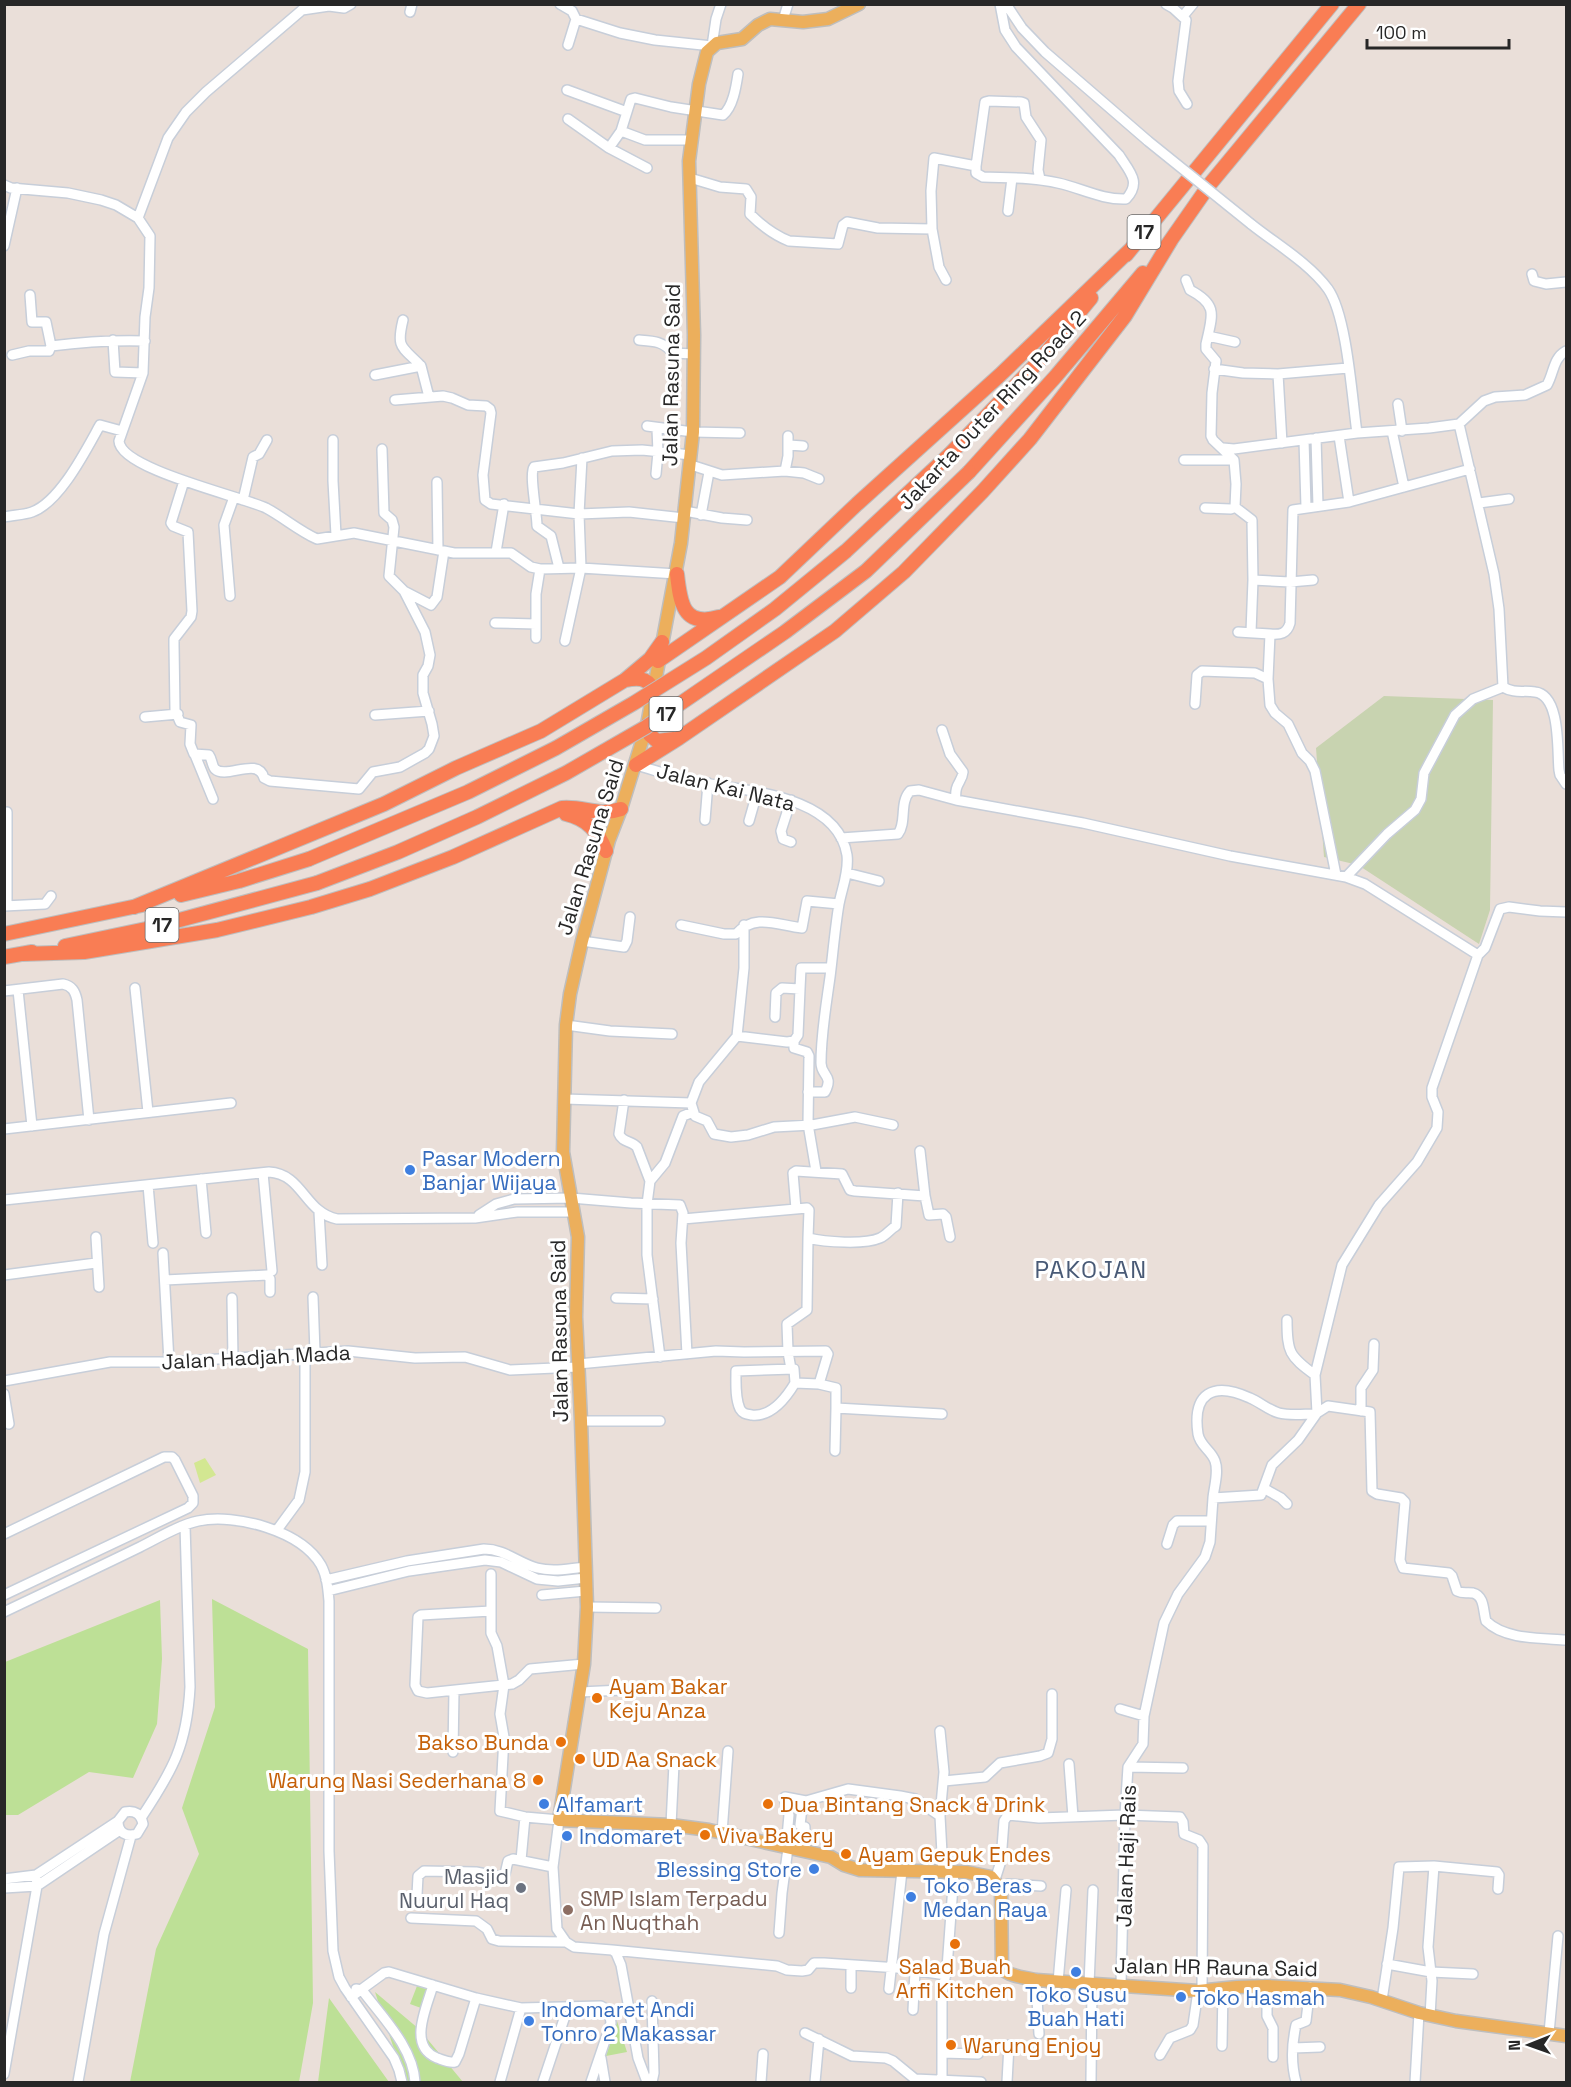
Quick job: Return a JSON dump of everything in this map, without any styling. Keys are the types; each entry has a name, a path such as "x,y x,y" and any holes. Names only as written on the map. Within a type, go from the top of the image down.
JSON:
{"highway":[{"name":"Jakarta Outer Ring Road 2","path":"4,934 134,907 239,881 309,859 468,792 556,748 706,658 775,609 846,551 950,454 1040,360 1332,4"},
{"name":"Jakarta Outer Ring Road 2","path":"4,957 146,929 316,883 398,852 477,817 566,772 646,727 785,632 866,571 969,472 1056,376 1171,240 1210,184 1359,4"},
{"path":"636,765 835,631 904,572 983,491 1037,429 1125,316 1171,240"},
{"path":"658,661 780,577 1000,375 1131,249"},
{"path":"677,574 683,609 693,617 706,621 729,614"},
{"path":"134,907 384,804 456,768 541,731 625,680 650,659 662,642"},
{"path":"625,680 634,678 644,680 650,683 653,689"},
{"path":"647,725 650,735 657,741 679,738"},
{"path":"23,954 84,952 216,930 311,907 370,889 453,857 549,813 571,807 604,813 621,809"},
{"path":"549,813 574,816 586,822 596,831 606,851"}],"main road":[{"path":"712,46 742,39 767,20 803,22 828,19 859,4"},
{"name":"Jalan Rasuna Said","path":"559,1820 584,1664 587,1607 575,1310 578,1237 563,1152 566,1025 570,994 582,941 606,851 636,765 647,725 677,574 693,432 694,329 690,178 692,140 704,61 712,46"},
{"path":"559,1820 671,1825 722,1833 831,1857 844,1865 860,1870 985,1875 998,1884"},
{"name":"Jalan HR Rauna Said","path":"998,1884 1002,1969 1009,1974 1058,1982 1200,1991 1267,1986 1310,1987 1348,1992 1456,2021 1566,2036"}],"street":[{"path":"138,218 168,138 186,112 206,92 302,10 329,6 344,8 351,4"},
{"path":"560,4 572,10 576,19 568,45"},
{"path":"576,19 620,33 655,40 712,46 721,4"},
{"path":"783,20 788,4"},
{"path":"1000,4 1005,30 1016,47 1119,155 1131,174 1134,184 1133,192 1126,199 1113,200 1062,183 1040,179 983,177 976,173 976,166 985,102 1024,103 1026,117 1041,140 1038,170 1040,179"},
{"path":"1006,4 1022,28 1044,52 1148,141 1311,271 1329,290 1340,317 1357,433"},
{"path":"1183,16 1193,4"},
{"path":"1172,6 1183,16 1186,25 1178,81 1179,91 1187,104"},
{"path":"609,148 621,131 629,101 635,98 671,107 725,115 736,89 738,74"},
{"path":"567,90 627,112"},
{"path":"568,118 609,148 647,168"},
{"path":"621,131 645,140 692,140"},
{"path":"946,280 939,267 932,229 931,190 934,158 976,166"},
{"path":"690,178 720,187 746,189 751,197 750,214 759,223 789,241 838,244 843,225 847,222 878,228 932,229"},
{"path":"1008,211 1012,178"},
{"path":"4,185 68,193 116,205 138,218 150,236 143,373 118,444 122,450 147,465 184,481 264,507 317,539 354,533 441,551 511,553 531,567 540,569 581,568 677,574"},
{"path":"4,246 17,188"},
{"path":"1532,274 1534,281 1540,284 1566,282"},
{"path":"1186,280 1190,290 1205,298 1212,310 1206,349 1214,357 1211,436 1233,460 1236,484 1235,507"},
{"path":"12,355 29,351 49,351 51,346 46,322 33,322 30,295"},
{"path":"403,320 399,343 421,366 429,397"},
{"path":"1208,336 1235,342"},
{"path":"51,346 113,340 145,341"},
{"path":"113,340 115,372 143,373"},
{"path":"639,340 659,342 666,345 673,353 694,354"},
{"path":"1223,448 1234,449 1357,433 1459,424 1484,401 1495,397 1525,396 1547,385 1555,361 1560,354 1566,351"},
{"path":"375,375 421,366"},
{"path":"1214,369 1278,374 1348,368"},
{"path":"1278,374 1282,443"},
{"path":"395,400 429,397 452,398 468,405 486,406 490,409 483,475 484,497 491,504 579,514 629,512 701,515 747,520"},
{"path":"1398,404 1397,431 1404,487"},
{"path":"1459,424 1493,565 1499,609 1503,687"},
{"path":"4,517 32,512 45,504 77,467 100,425 122,431"},
{"path":"647,426 693,432 740,433"},
{"path":"656,474 657,429"},
{"path":"1340,436 1349,502"},
{"path":"1316,438 1318,506"},
{"path":"230,596 224,525 239,499 254,457 259,454 267,440"},
{"path":"333,440 336,535"},
{"path":"1304,440 1306,507"},
{"path":"785,471 789,441 803,446"},
{"path":"195,755 209,755 213,767 219,771 257,769 263,773 264,778 270,781 359,789 373,772 400,767 429,748 434,736 429,711 424,701 422,682 429,661 427,641 421,621 404,591 389,576 393,524 384,513 382,449"},
{"path":"559,568 552,538 538,528 532,469 534,466 562,463 612,451 642,450 691,460 709,472 732,475 785,471 804,473 819,478"},
{"path":"565,641 581,568 579,514 582,458"},
{"path":"1184,460 1233,460"},
{"path":"1238,632 1281,634 1289,628 1293,514 1296,509 1349,502 1470,469"},
{"path":"701,515 709,472"},
{"path":"184,481 171,520 173,526 188,532 192,611 191,617 174,639 175,710 180,722 191,724 190,744 213,799"},
{"path":"404,591 431,605 437,597 441,551 437,482"},
{"path":"1479,503 1509,499"},
{"path":"496,552 504,504"},
{"path":"1205,508 1231,509 1235,507"},
{"path":"1235,507 1250,517 1252,522 1251,632"},
{"path":"536,638 537,584 540,569"},
{"path":"1253,580 1290,582 1313,580"},
{"path":"495,622 536,624"},
{"path":"1270,634 1268,679 1270,705 1272,710 1288,724 1302,753 1310,761 1315,771 1341,876"},
{"path":"1195,704 1197,675 1202,670 1255,673 1268,679"},
{"path":"1503,687 1512,692 1541,693 1549,701 1555,720 1560,775 1566,784"},
{"path":"1341,876 1415,810 1421,799 1424,773 1455,715 1473,699 1503,687"},
{"path":"375,716 429,711"},
{"path":"145,717 178,714"},
{"path":"1555,720 1566,721"},
{"path":"942,730 950,754 963,772 956,786 956,800"},
{"name":"Jalan Kai Nata","path":"636,765 693,780 792,800 810,808 828,821 840,837"},
{"path":"705,820 708,783"},
{"path":"808,1092 825,1092 828,1084 827,1074 821,1068 822,1029 839,904 847,873 847,855 840,837 898,834 902,829 905,797 914,790 1083,823 1230,856 1341,876 1365,884 1478,955"},
{"path":"749,821 757,793"},
{"path":"791,842 783,839 781,833 792,800"},
{"path":"7,812 6,906 45,904 49,902 51,896"},
{"path":"847,873 879,882"},
{"path":"681,925 724,934 736,934 744,925 769,921 778,925 802,928 807,901 839,904"},
{"path":"1316,1414 1315,1375 1342,1265 1379,1205 1416,1162 1437,1128 1438,1112 1432,1097 1432,1088 1478,955 1485,948 1500,909 1509,907 1566,912"},
{"path":"582,941 624,947 630,917"},
{"path":"650,1181 665,1163 683,1116 692,1108 699,1082 736,1036 744,968 744,925"},
{"path":"816,1171 807,1124 808,1054 795,1049 794,1041 798,1035 801,967 831,968"},
{"path":"4,991 63,984 72,987 77,1000 89,1120"},
{"path":"135,988 148,1112"},
{"path":"775,1017 778,990 782,988 800,989"},
{"path":"18,990 32,1126"},
{"path":"566,1025 610,1031 672,1034"},
{"path":"736,1036 794,1041"},
{"path":"564,1099 624,1100 692,1108"},
{"path":"624,1100 618,1131 620,1137 637,1147 650,1181 647,1204 647,1255 660,1357"},
{"path":"4,1129 231,1103"},
{"path":"692,1108 697,1117 707,1121 712,1132 717,1136 748,1135 774,1127 855,1117 893,1125"},
{"path":"920,1151 929,1215 943,1214 946,1217 950,1237"},
{"path":"796,1209 793,1173 816,1171 842,1174 850,1190 925,1196"},
{"path":"263,1173 272,1271"},
{"path":"4,1200 280,1173 289,1178 319,1212 337,1219 475,1218 533,1211 573,1212"},
{"path":"201,1179 206,1233"},
{"path":"148,1185 153,1243"},
{"path":"808,1238 841,1241 878,1239 896,1226 898,1193"},
{"path":"533,1198 533,1211"},
{"path":"475,1218 496,1204 514,1199 571,1198 647,1204 677,1203 683,1210 681,1243 687,1354"},
{"path":"683,1219 809,1209 807,1310 787,1324 791,1369"},
{"path":"319,1212 322,1266"},
{"path":"96,1237 99,1287"},
{"path":"163,1252 169,1362"},
{"path":"4,1275 96,1263"},
{"path":"165,1280 267,1275 270,1279 270,1293"},
{"path":"277,1530 299,1500 305,1472 313,1297"},
{"path":"232,1298 233,1359"},
{"path":"616,1298 652,1299"},
{"path":"1287,1320 1287,1338 1292,1356 1315,1375"},
{"path":"1361,1411 1361,1388 1373,1370 1374,1344"},
{"name":"Jalan Hadjah Mada","path":"4,1381 110,1362 169,1362 348,1351 416,1359 465,1357 510,1370 716,1351 827,1352 819,1383"},
{"path":"791,1369 795,1370 795,1383 774,1409 758,1416 741,1411 736,1397 736,1371 791,1369"},
{"path":"795,1383 819,1383 836,1388 835,1451"},
{"name":"Jalan Haji Rais","path":"1121,1985 1128,1767 1143,1744 1144,1716 1153,1670 1169,1611 1178,1594 1205,1557 1211,1533 1210,1521 1216,1469 1215,1461 1200,1442 1199,1407 1203,1396 1219,1391 1252,1398 1278,1413 1316,1414"},
{"path":"4,1394 9,1424"},
{"path":"1213,1498 1259,1496 1265,1489 1272,1465 1298,1440 1316,1414 1328,1406 1370,1412 1372,1491 1377,1494 1401,1497 1405,1502 1401,1567 1449,1573 1457,1592 1474,1593 1482,1600 1486,1621 1499,1630 1527,1637 1566,1640"},
{"path":"836,1408 942,1414"},
{"path":"581,1421 660,1421"},
{"path":"4,1534 164,1457 172,1457 175,1460 193,1496 193,1503 188,1508 4,1595"},
{"path":"1265,1489 1287,1504"},
{"path":"4,1612 198,1521 240,1522 277,1530 305,1547 322,1568 328,1591 332,1938 335,1964 345,1988 394,2058 402,2082"},
{"path":"1167,1544 1173,1525 1177,1521 1210,1521"},
{"path":"141,1818 176,1761 189,1708 185,1526"},
{"path":"326,1580 407,1561 484,1549 506,1552 539,1569 558,1570 586,1579"},
{"path":"328,1591 409,1571 485,1560 501,1562 537,1579 558,1581 586,1579"},
{"path":"492,1574 491,1636 497,1646 504,1685 500,1714 504,1737 500,1810 502,1813 525,1817 559,1820 554,1867 556,1929 566,1942 574,1947 775,1966 796,1971 808,1970 814,1963 946,1972"},
{"path":"542,1595 586,1579"},
{"path":"587,1607 656,1608"},
{"path":"490,1611 418,1617 415,1651 418,1691 427,1693 504,1685 519,1680 533,1668 584,1664"},
{"path":"580,1692 622,1690"},
{"path":"453,1752 454,1691"},
{"path":"944,1781 985,1777 1000,1763 1048,1753 1052,1739 1052,1694"},
{"path":"1120,1709 1144,1716"},
{"path":"939,1731 944,1781 940,1816 949,1872 946,1972 942,1994 942,2081"},
{"path":"722,1833 728,1751"},
{"path":"671,1825 675,1764"},
{"path":"1069,1764 1073,1817"},
{"path":"1128,1767 1183,1768"},
{"path":"779,1933 789,1815 784,1798 806,1801 848,1789 915,1798 940,1816"},
{"path":"802,1808 800,1825 806,1827 805,1852"},
{"path":"4,1888 37,1887 119,1826 125,1812 137,1813 143,1824 137,1834 131,1836 125,1835 119,1826"},
{"path":"1041,1886 998,1884 1006,1817 1011,1815 1039,1818 1125,1815 1180,1817 1184,1834 1201,1842 1204,1862 1200,1991 1190,2030 1170,2038 1160,2055"},
{"path":"521,1860 525,1817"},
{"path":"4,1879 36,1875 119,1826"},
{"path":"78,2082 104,1934 131,1836"},
{"path":"417,1895 418,1876 424,1871 476,1872 501,1877 505,1874 510,1859 554,1867"},
{"path":"1415,2082 1424,2014 1432,1990 1428,1940 1434,1866"},
{"path":"1382,2000 1398,1867 1434,1866 1497,1872 1499,1875 1498,1888"},
{"path":"889,1989 902,1871"},
{"path":"4,2074 37,1887 36,1875"},
{"path":"1058,1982 1066,1890"},
{"path":"1090,2082 1093,1890"},
{"path":"411,1918 476,1921 487,1929 492,1939 499,1941 566,1942"},
{"path":"1549,2033 1558,1936"},
{"path":"612,1950 621,1965 637,2053 647,2082"},
{"path":"1387,1964 1431,1972 1473,1974"},
{"path":"851,1965 851,1988"},
{"path":"912,2010 915,1971"},
{"path":"351,1997 384,1973 389,1972 476,1998 521,2008 595,2005 607,2009 610,2023 591,2082"},
{"path":"1036,1980 1039,2034"},
{"path":"433,1985 420,2033 421,2043 431,2056 450,2063 455,2062 459,2054 476,1998"},
{"path":"1267,1986 1267,2016 1272,2024 1273,2057"},
{"path":"1296,2082 1293,2048 1296,2025 1306,2021 1310,1987"},
{"path":"345,1988 362,1990 398,2037 410,2060 415,2082"},
{"path":"1222,1988 1222,2046"},
{"path":"652,2001 654,2073 652,2082"},
{"path":"543,2082 568,2007"},
{"path":"500,2082 521,2008"},
{"path":"805,2033 852,2056 886,2058 915,2079 981,2082"},
{"path":"815,2082 819,2039"},
{"path":"1007,2082 1009,2045"},
{"path":"1293,2048 1320,2047"},
{"path":"942,2053 978,2054"},
{"path":"600,2054 604,2082"},
{"path":"762,2082 763,2054"}],"green space":[{"path":"1384,696 1493,700 1490,910 1479,944 1358,865 1324,857 1316,748"},
{"path":"205,1458 216,1475 200,1483 194,1463"},
{"path":"212,1599 308,1649 313,2003 299,2082 130,2082 156,1949 199,1854 182,1808 215,1707"},
{"path":"160,1600 162,1659 157,1724 133,1778 89,1772 18,1815 5,1815 5,1662"},
{"path":"417,1986 427,1989 421,2008 410,2004"},
{"path":"375,1992 419,2029 463,2082 405,2082"},
{"path":"329,1998 389,2082 318,2082"},
{"path":"617,2021 627,2052 606,2056"}],"place":[{"name":"Pasar Modern Banjar Wijaya","path":"410,1170"},
{"name":"Ayam Bakar Keju Anza","path":"597,1698"},
{"name":"Bakso Bunda","path":"561,1742"},
{"name":"UD Aa Snack","path":"580,1759"},
{"name":"Warung Nasi Sederhana 8","path":"538,1780"},
{"name":"Alfamart","path":"544,1804"},
{"name":"Dua Bintang Snack & Drink","path":"768,1804"},
{"name":"Viva Bakery","path":"705,1835"},
{"name":"Indomaret","path":"567,1836"},
{"name":"Ayam Gepuk Endes","path":"846,1854"},
{"name":"Blessing Store","path":"814,1869"},
{"name":"Masjid Nuurul Haq","path":"521,1888"},
{"name":"Toko Beras Medan Raya","path":"911,1897"},
{"name":"SMP Islam Terpadu An Nuqthah","path":"568,1910"},
{"name":"Salad Buah Arfi Kitchen","path":"955,1944"},
{"name":"Toko Susu Buah Hati","path":"1076,1972"},
{"name":"Toko Hasmah","path":"1181,1997"},
{"name":"Indomaret Andi Tonro 2 Makassar","path":"529,2021"},
{"name":"Warung Enjoy","path":"951,2045"}],"district":[{"name":"PAKOJAN","path":"1091,1269"}]}
